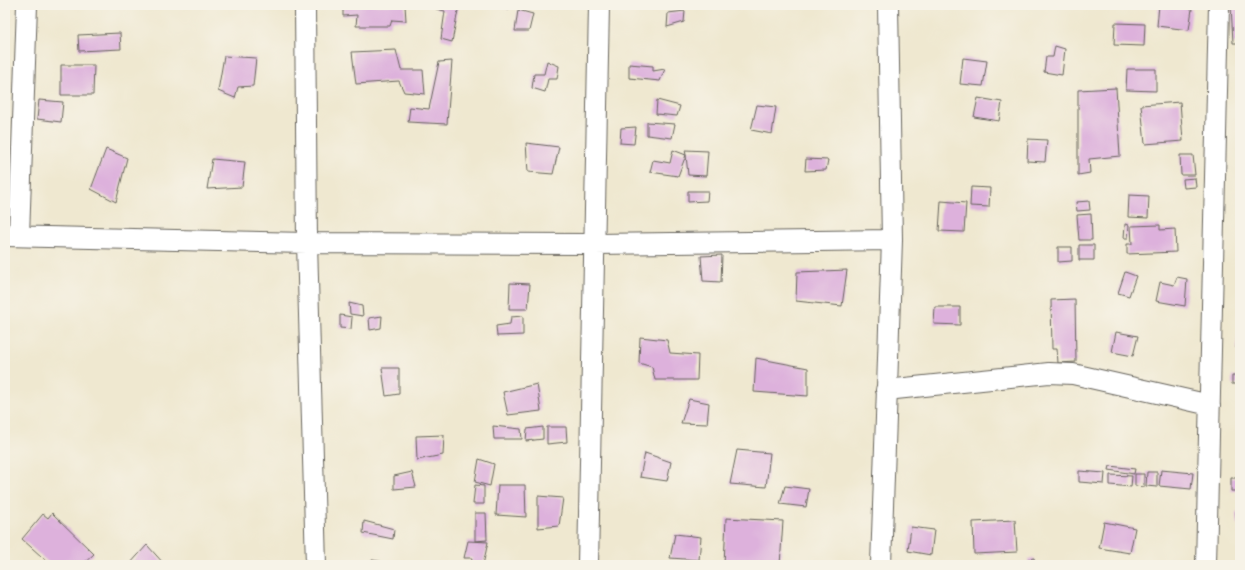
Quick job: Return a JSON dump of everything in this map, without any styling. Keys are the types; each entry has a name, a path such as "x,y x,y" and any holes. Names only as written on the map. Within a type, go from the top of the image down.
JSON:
{"street":[{"path":"27,5 12,236 307,243 595,244 892,240"},
{"path":"304,5 307,243 316,565"},
{"path":"588,565 599,5"},
{"path":"881,565 892,240 888,5"},
{"path":"1206,565 1219,5"},
{"path":"888,367 918,388"},
{"path":"886,390 918,388 1049,373 1073,374 1210,405"}],"building":[{"path":"343,5 405,5 406,21 392,20 390,26 356,26 357,15 343,16"},
{"path":"437,5 459,5 452,42 441,39 445,11 436,9"},
{"path":"509,5 509,9 492,6"},
{"path":"1159,5 1192,9 1189,30 1157,26"},
{"path":"1231,5 1240,5 1240,43 1233,43"},
{"path":"518,10 533,14 529,31 515,31"},
{"path":"685,11 684,22 667,27 668,13"},
{"path":"1115,23 1145,24 1144,46 1114,45"},
{"path":"120,33 121,49 79,51 78,35"},
{"path":"1055,46 1065,49 1062,75 1044,72 1046,57 1053,57"},
{"path":"396,50 401,70 423,70 425,94 404,92 399,81 356,84 352,52"},
{"path":"224,56 256,58 253,86 238,87 235,98 218,91"},
{"path":"963,58 987,61 983,86 960,84"},
{"path":"452,61 447,124 408,122 410,107 429,109 439,62"},
{"path":"547,61 559,66 557,79 548,79 545,92 532,88 534,74 544,74"},
{"path":"629,64 653,66 653,71 665,69 660,81 629,78"},
{"path":"61,65 94,65 93,95 61,95"},
{"path":"1127,69 1156,69 1156,91 1126,90"},
{"path":"1116,88 1120,156 1089,159 1090,173 1078,175 1078,90"},
{"path":"978,98 1002,102 999,121 974,117"},
{"path":"39,100 63,102 61,122 37,119"},
{"path":"657,100 680,106 677,116 656,114"},
{"path":"1180,102 1183,141 1145,144 1141,105"},
{"path":"757,105 776,107 772,134 751,130"},
{"path":"647,122 675,124 672,138 647,135"},
{"path":"636,127 634,144 620,143 621,128"},
{"path":"1028,139 1047,140 1045,162 1027,161"},
{"path":"526,143 559,147 553,174 528,172"},
{"path":"106,149 127,158 116,202 91,189"},
{"path":"673,150 686,155 678,176 650,172 653,160 670,163"},
{"path":"685,150 708,151 706,176 688,175"},
{"path":"1180,155 1193,155 1195,175 1181,175"},
{"path":"212,159 245,162 242,187 207,189"},
{"path":"806,159 828,160 826,170 805,171"},
{"path":"1195,178 1196,187 1184,188 1183,179"},
{"path":"971,187 990,188 989,207 970,206"},
{"path":"688,191 708,191 707,201 688,202"},
{"path":"1129,195 1149,196 1148,218 1128,217"},
{"path":"941,201 966,203 964,232 939,231"},
{"path":"1089,201 1090,210 1077,211 1076,202"},
{"path":"1091,214 1092,240 1079,240 1077,215"},
{"path":"1125,224 1129,225 1128,238 1124,238"},
{"path":"1160,225 1160,230 1175,229 1176,252 1127,254 1127,244 1132,244 1131,226"},
{"path":"1079,245 1094,245 1094,260 1079,260"},
{"path":"1058,247 1072,247 1072,261 1058,262"},
{"path":"722,255 721,282 703,281 701,256"},
{"path":"847,270 842,306 796,301 797,272"},
{"path":"1125,272 1136,276 1129,296 1118,293"},
{"path":"1177,277 1187,279 1185,306 1156,301 1160,282 1174,285"},
{"path":"510,283 530,284 528,309 509,309"},
{"path":"1075,299 1076,362 1058,363 1057,349 1052,349 1051,300"},
{"path":"349,303 362,306 363,316 350,314"},
{"path":"935,307 960,307 960,325 934,324"},
{"path":"340,315 352,317 351,329 340,328"},
{"path":"382,316 381,328 370,330 369,318"},
{"path":"523,316 523,335 497,336 496,326 510,324 511,317"},
{"path":"1240,330 1240,349 1236,348"},
{"path":"1116,332 1138,336 1133,356 1112,352"},
{"path":"640,337 667,340 670,353 698,355 697,380 655,380 652,367 639,363"},
{"path":"756,358 808,368 808,396 754,392"},
{"path":"382,368 399,368 399,394 386,396"},
{"path":"1232,376 1240,376 1240,384 1232,384"},
{"path":"537,384 541,411 508,415 503,392"},
{"path":"689,399 709,403 707,424 681,423"},
{"path":"493,426 521,429 522,439 494,439"},
{"path":"543,427 543,439 526,441 527,429"},
{"path":"547,427 566,427 567,442 547,444"},
{"path":"444,435 443,455 417,460 416,436"},
{"path":"737,450 770,453 766,487 730,484"},
{"path":"645,453 671,462 667,481 640,477"},
{"path":"479,459 494,464 490,486 475,482"},
{"path":"1110,466 1135,469 1134,474 1109,470"},
{"path":"1161,470 1193,473 1191,489 1159,486"},
{"path":"1079,471 1105,473 1104,484 1079,482"},
{"path":"412,472 416,487 394,489 394,476"},
{"path":"1147,472 1157,472 1157,487 1146,486"},
{"path":"1135,474 1144,474 1144,487 1135,486"},
{"path":"1110,475 1132,476 1131,487 1110,485"},
{"path":"1231,478 1240,478 1240,491 1231,491"},
{"path":"475,485 484,486 484,504 473,504"},
{"path":"498,485 525,485 526,517 496,515"},
{"path":"785,486 809,489 806,507 780,504"},
{"path":"538,496 563,498 559,526 538,528"},
{"path":"1236,512 1240,512 1240,524 1237,524"},
{"path":"52,513 94,554 82,565 51,565 22,539 43,514 48,518"},
{"path":"475,513 486,513 487,540 475,541"},
{"path":"726,518 783,521 780,565 724,565"},
{"path":"1015,520 1017,552 974,554 973,522"},
{"path":"364,521 394,529 393,539 363,533"},
{"path":"1104,522 1135,528 1130,553 1099,548"},
{"path":"911,527 934,530 931,555 908,551"},
{"path":"675,534 701,537 699,560 670,558"},
{"path":"468,541 488,542 483,565 471,565 472,558 464,558"},
{"path":"147,545 165,565 129,565"},
{"path":"1034,558 1035,565 1029,565 1028,559"},
{"path":"372,560 397,564 397,565 371,565"}]}
